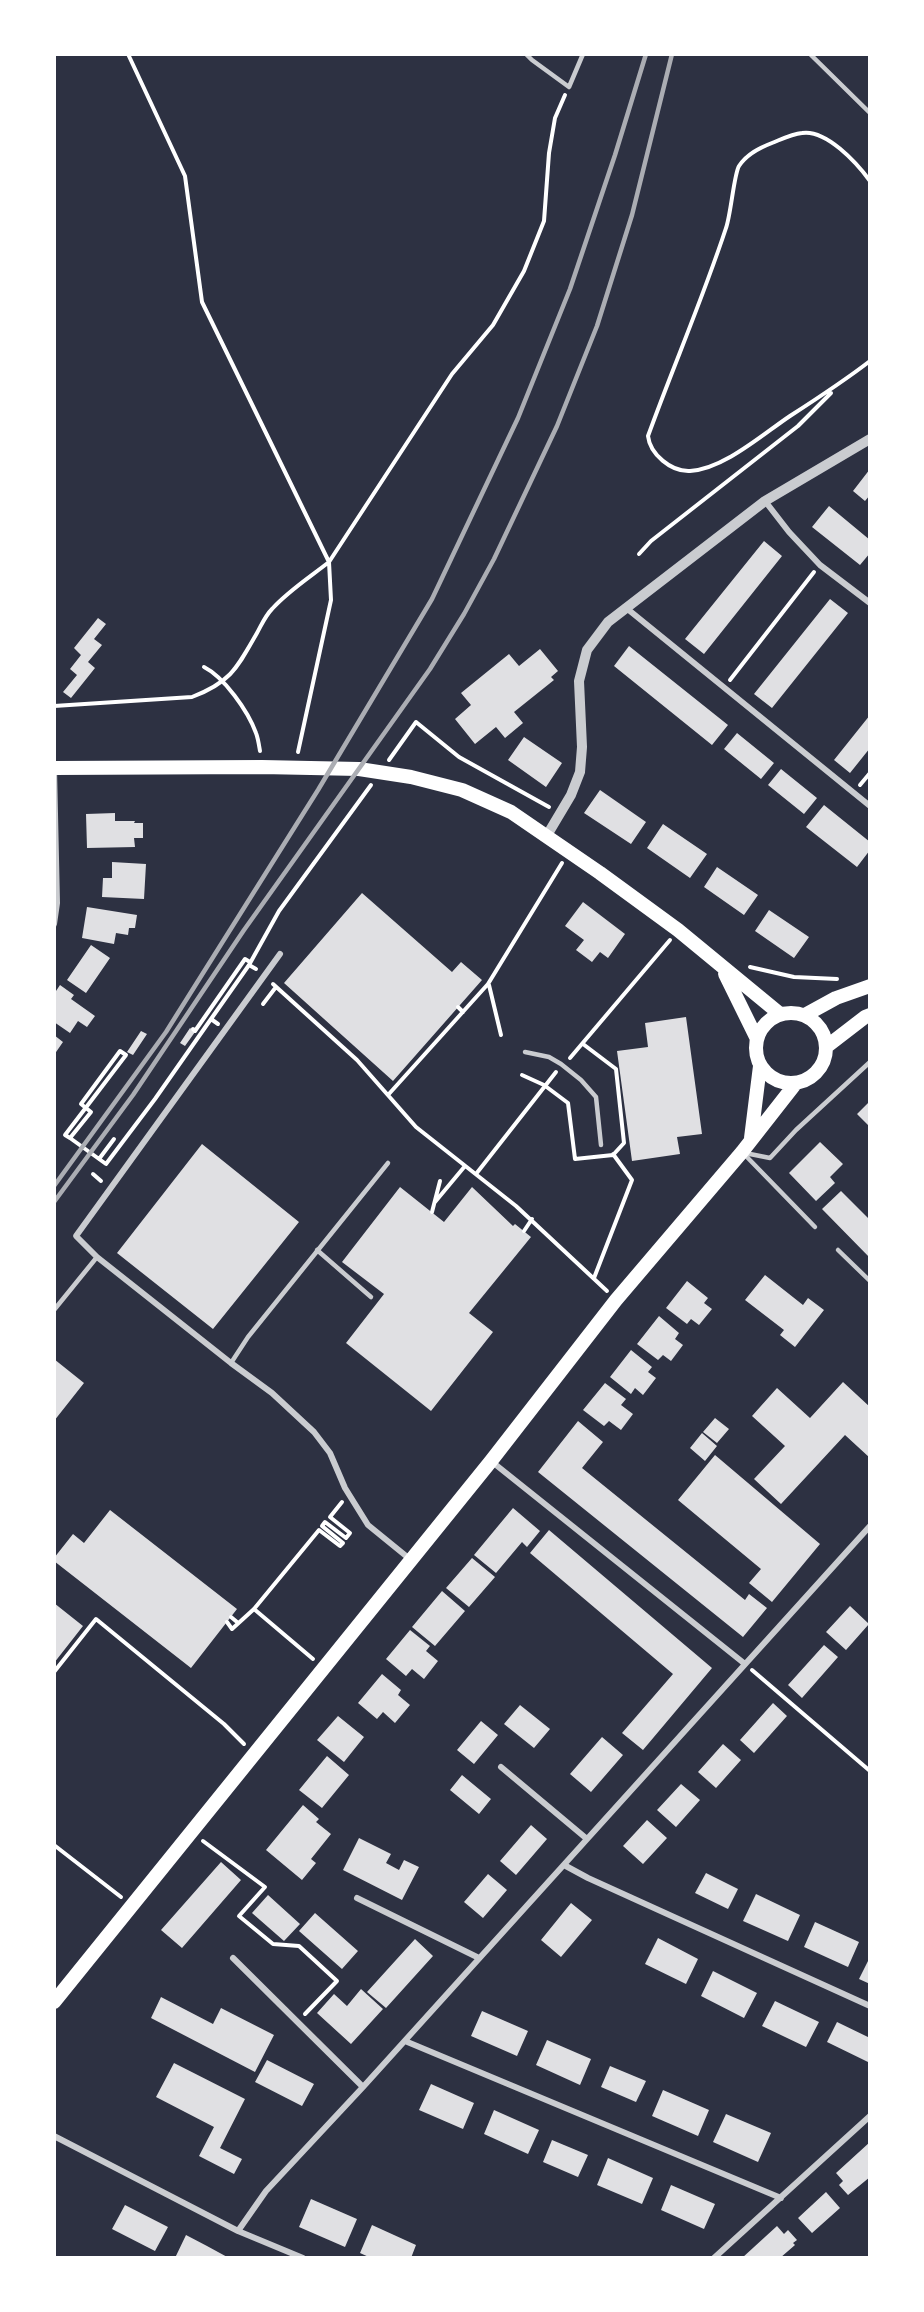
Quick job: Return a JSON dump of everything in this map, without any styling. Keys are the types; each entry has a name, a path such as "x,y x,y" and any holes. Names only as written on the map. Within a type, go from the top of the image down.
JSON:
{"main road":[{"path":"54,768 359,769 411,777 462,790 511,812 568,852 678,930 780,1014"},
{"path":"723,969 756,1040 756,1053 760,1066 767,1074 776,1080 796,1083 806,1080 821,1066 826,1047 820,1028 805,1015 792,1012 780,1014 765,1024 756,1040"},
{"path":"805,1015 836,999 870,986"},
{"path":"826,1047 870,1015"},
{"path":"751,1138 760,1066"},
{"path":"54,2002 253,1753 412,1560 616,1300 742,1152 796,1083"}],"street":[{"path":"546,837 571,795 580,772 582,747 579,681 587,650 608,622 765,501 870,439"},
{"path":"765,501 789,532 820,565 870,603"},
{"path":"625,607 870,806"},
{"path":"54,768 57,903 54,924"},
{"path":"280,954 76,1236 97,1257 272,1394 314,1432 330,1453 345,1488 368,1526 412,1560"},
{"path":"491,1461 745,1664"},
{"path":"238,2231 266,2191 405,2041 870,1526"},
{"path":"501,1767 587,1839"},
{"path":"564,1865 598,1883 870,2006"},
{"path":"357,1898 479,1958"},
{"path":"233,1958 363,2086"},
{"path":"405,2041 781,2198"},
{"path":"714,2258 870,2116"},
{"path":"54,2136 238,2231 303,2258"}],"lane":[{"path":"526,54 569,87 583,54"},
{"path":"810,54 870,113"},
{"path":"525,1052 549,1057 562,1065 581,1080 596,1097 601,1145"},
{"path":"742,1152 770,1158 796,1130 870,1062"},
{"path":"742,1152 815,1227"},
{"path":"231,1364 248,1338 388,1163"},
{"path":"317,1250 371,1297"},
{"path":"838,1250 870,1281"},
{"path":"54,1310 97,1257"}],"path":[{"path":"128,54 185,176 202,302 329,561 331,600 294,768"},
{"path":"54,706 192,697 224,681 237,668 270,611 329,561 452,374 493,325 524,271 544,221 549,153 555,118 569,87"},
{"path":"870,181 858,164 818,134 804,133 758,149 747,156 738,168 731,214 714,265 648,436 649,447 658,458 689,471 712,465 735,454 836,388 870,361"},
{"path":"639,554 651,541 798,426 836,388"},
{"path":"724,687 820,565"},
{"path":"204,667 224,681 256,733 262,767"},
{"path":"394,752 416,722 459,757 561,813"},
{"path":"70,1138 91,1112 81,1104 120,1051 126,1055 65,1135 106,1164 249,964 279,911 370,787"},
{"path":"388,1095 488,984 568,852"},
{"path":"476,1174 544,1085 583,1044 678,930"},
{"path":"201,1034 194,1030 245,959 266,974 276,987 357,1060 416,1126 532,1219 616,1300"},
{"path":"748,967 794,977 833,980 842,978"},
{"path":"488,984 501,1035"},
{"path":"263,1004 276,987"},
{"path":"458,1007 463,1012"},
{"path":"211,1019 226,1029"},
{"path":"99,1159 114,1139"},
{"path":"594,1278 632,1180 613,1155 601,1145"},
{"path":"435,1202 465,1166"},
{"path":"432,1212 440,1181"},
{"path":"524,1231 532,1219"},
{"path":"226,1622 231,1629 254,1609 319,1530 340,1546 343,1543 322,1526 325,1522 346,1538 350,1533 330,1517"},
{"path":"254,1609 323,1668"},
{"path":"231,1617 237,1622"},
{"path":"54,1672 96,1620 224,1724 253,1753"},
{"path":"745,1664 870,1771"},
{"path":"190,1832 256,1878 265,1887 239,1916 273,1944 298,1946 337,1981 297,2022"},
{"path":"54,1845 110,1889"}],"building":[{"path":"870,469 870,495 865,501 853,491"},
{"path":"829,506 870,540 870,553 860,565 812,527"},
{"path":"764,541 782,556 704,654 685,639"},
{"path":"830,599 848,613 772,708 754,694"},
{"path":"98,618 106,624 94,639 102,645 88,662 95,668 71,698 63,692 77,675 70,669 81,655 74,648"},
{"path":"629,646 728,725 712,745 614,666"},
{"path":"540,649 558,671 551,677 554,680 514,712 523,723 505,738 496,727 475,744 455,719 471,705 461,693 509,654 519,666"},
{"path":"870,715 870,748 850,773 834,760"},
{"path":"737,733 774,763 761,779 724,749"},
{"path":"524,737 562,763 546,787 508,760"},
{"path":"781,769 817,798 804,814 768,785"},
{"path":"600,790 646,822 631,844 584,813"},
{"path":"824,805 870,842 870,850 857,867 806,827"},
{"path":"115,813 115,821 143,823 143,838 134,838 135,847 87,848 86,814"},
{"path":"663,824 707,854 690,878 647,848"},
{"path":"112,862 146,864 144,899 102,897 103,878 112,878"},
{"path":"717,867 758,895 744,915 704,887"},
{"path":"362,893 452,972 461,962 482,980 393,1081 284,983"},
{"path":"583,902 625,934 608,958 600,952 592,962 576,950 584,940 565,926"},
{"path":"87,907 137,915 135,928 129,928 128,935 116,933 114,944 82,938"},
{"path":"769,910 809,937 794,958 755,931"},
{"path":"91,945 110,958 86,993 67,980"},
{"path":"60,985 74,995 71,999 95,1016 87,1027 78,1021 70,1033 54,1022 56,1003 54,994"},
{"path":"686,1017 702,1134 677,1137 680,1154 632,1161 617,1051 648,1047 645,1023"},
{"path":"190,1028 195,1032 185,1046 180,1043"},
{"path":"141,1031 147,1034 133,1055 127,1052"},
{"path":"54,1035 63,1042 54,1055"},
{"path":"870,1101 870,1127 857,1114"},
{"path":"820,1142 843,1164 830,1177 835,1183 816,1201 789,1173"},
{"path":"202,1144 299,1222 213,1329 117,1253"},
{"path":"400,1187 444,1222 472,1187 513,1226 515,1224 531,1237 469,1313 493,1332 431,1411 346,1343 384,1294 342,1262"},
{"path":"841,1191 870,1220 870,1258 822,1209"},
{"path":"765,1275 803,1305 808,1298 824,1310 795,1347 780,1335 784,1330 745,1300"},
{"path":"687,1281 708,1298 704,1303 712,1309 699,1325 691,1319 687,1324 666,1308"},
{"path":"659,1316 679,1333 675,1339 683,1345 671,1361 663,1355 658,1360 637,1344"},
{"path":"631,1350 652,1367 648,1372 656,1378 643,1395 635,1388 631,1394 610,1377"},
{"path":"54,1359 84,1383 54,1421"},
{"path":"843,1382 870,1407 870,1458 845,1435 781,1504 754,1479 785,1446 752,1416 777,1388 810,1418"},
{"path":"605,1383 626,1399 621,1405 633,1414 621,1430 609,1421 604,1426 583,1410"},
{"path":"715,1418 729,1429 717,1443 703,1432"},
{"path":"578,1421 603,1442 582,1468 745,1600 749,1594 767,1608 743,1637 538,1472"},
{"path":"702,1433 717,1446 705,1461 690,1448"},
{"path":"715,1455 820,1544 772,1602 749,1583 761,1569 678,1500"},
{"path":"513,1508 540,1531 527,1547 522,1542 496,1573 474,1555"},
{"path":"110,1510 237,1609 191,1668 54,1561 73,1534 84,1543"},
{"path":"549,1530 712,1668 643,1750 622,1733 673,1674 530,1553"},
{"path":"472,1558 495,1577 469,1607 446,1588"},
{"path":"442,1591 465,1611 435,1646 412,1627"},
{"path":"54,1603 83,1626 54,1663"},
{"path":"850,1606 869,1624 846,1650 826,1632"},
{"path":"410,1630 430,1646 426,1651 438,1661 424,1679 412,1669 406,1676 386,1659"},
{"path":"824,1645 838,1657 802,1698 788,1685"},
{"path":"382,1674 401,1690 398,1695 410,1705 395,1723 383,1712 377,1719 358,1703"},
{"path":"773,1703 787,1716 754,1753 740,1740"},
{"path":"520,1705 550,1729 534,1748 504,1724"},
{"path":"338,1716 364,1737 344,1762 317,1740"},
{"path":"481,1721 498,1735 474,1764 457,1750"},
{"path":"602,1737 623,1755 591,1792 570,1774"},
{"path":"723,1744 741,1760 716,1788 698,1772"},
{"path":"327,1756 349,1775 322,1808 299,1790"},
{"path":"462,1775 491,1799 479,1814 450,1790"},
{"path":"681,1784 700,1800 676,1827 657,1810"},
{"path":"303,1805 319,1819 316,1822 331,1834 311,1859 316,1863 302,1880 266,1850"},
{"path":"647,1820 667,1838 643,1864 623,1846"},
{"path":"531,1825 547,1839 516,1875 500,1861"},
{"path":"359,1838 391,1854 386,1863 399,1870 404,1860 419,1867 402,1900 343,1870"},
{"path":"221,1862 241,1880 182,1948 161,1930"},
{"path":"706,1873 738,1889 728,1909 695,1893"},
{"path":"488,1874 507,1890 483,1918 464,1902"},
{"path":"756,1894 800,1915 788,1941 743,1921"},
{"path":"268,1895 300,1924 284,1941 252,1913"},
{"path":"571,1903 592,1920 561,1957 541,1940"},
{"path":"315,1913 358,1951 342,1969 299,1931"},
{"path":"815,1922 859,1942 848,1967 804,1947"},
{"path":"658,1938 698,1959 686,1984 645,1964"},
{"path":"415,1939 433,1956 386,2008 367,1992"},
{"path":"870,1957 870,1984 859,1979"},
{"path":"713,1971 757,1993 744,2018 701,1996"},
{"path":"361,1989 383,2009 351,2044 317,2013 334,1994 347,2006"},
{"path":"161,1997 213,2024 221,2008 274,2035 255,2072 151,2018"},
{"path":"775,2001 819,2022 806,2047 762,2026"},
{"path":"482,2011 528,2031 517,2056 471,2036"},
{"path":"837,2022 870,2038 868,2062 827,2042"},
{"path":"547,2040 591,2059 580,2085 536,2065"},
{"path":"267,2060 314,2084 302,2106 255,2082"},
{"path":"174,2063 245,2099 220,2148 242,2159 234,2174 199,2156 214,2127 156,2097"},
{"path":"610,2066 646,2081 636,2102 601,2087"},
{"path":"431,2084 474,2103 463,2129 419,2110"},
{"path":"663,2090 709,2110 698,2136 652,2116"},
{"path":"494,2110 539,2130 528,2154 484,2134"},
{"path":"726,2114 771,2133 758,2162 713,2142"},
{"path":"552,2140 588,2155 578,2177 543,2162"},
{"path":"870,2142 870,2177 848,2195 839,2185 843,2181 836,2173"},
{"path":"608,2158 653,2178 642,2204 597,2185"},
{"path":"671,2185 715,2204 704,2229 661,2210"},
{"path":"826,2192 840,2208 812,2233 798,2218"},
{"path":"311,2199 357,2219 345,2247 299,2227"},
{"path":"125,2205 168,2227 155,2251 112,2229"},
{"path":"372,2225 416,2245 411,2258 371,2258 360,2253"},
{"path":"777,2226 784,2234 788,2230 797,2240 793,2243 795,2245 780,2258 742,2258"},
{"path":"186,2235 207,2246 229,2258 175,2258"}],"railway":[{"path":"54,1186 166,1032 318,790 432,599 518,418 570,289 646,54"},
{"path":"54,1202 133,1095 244,930 430,669 494,559 557,426 597,326 632,215 672,54"}]}
